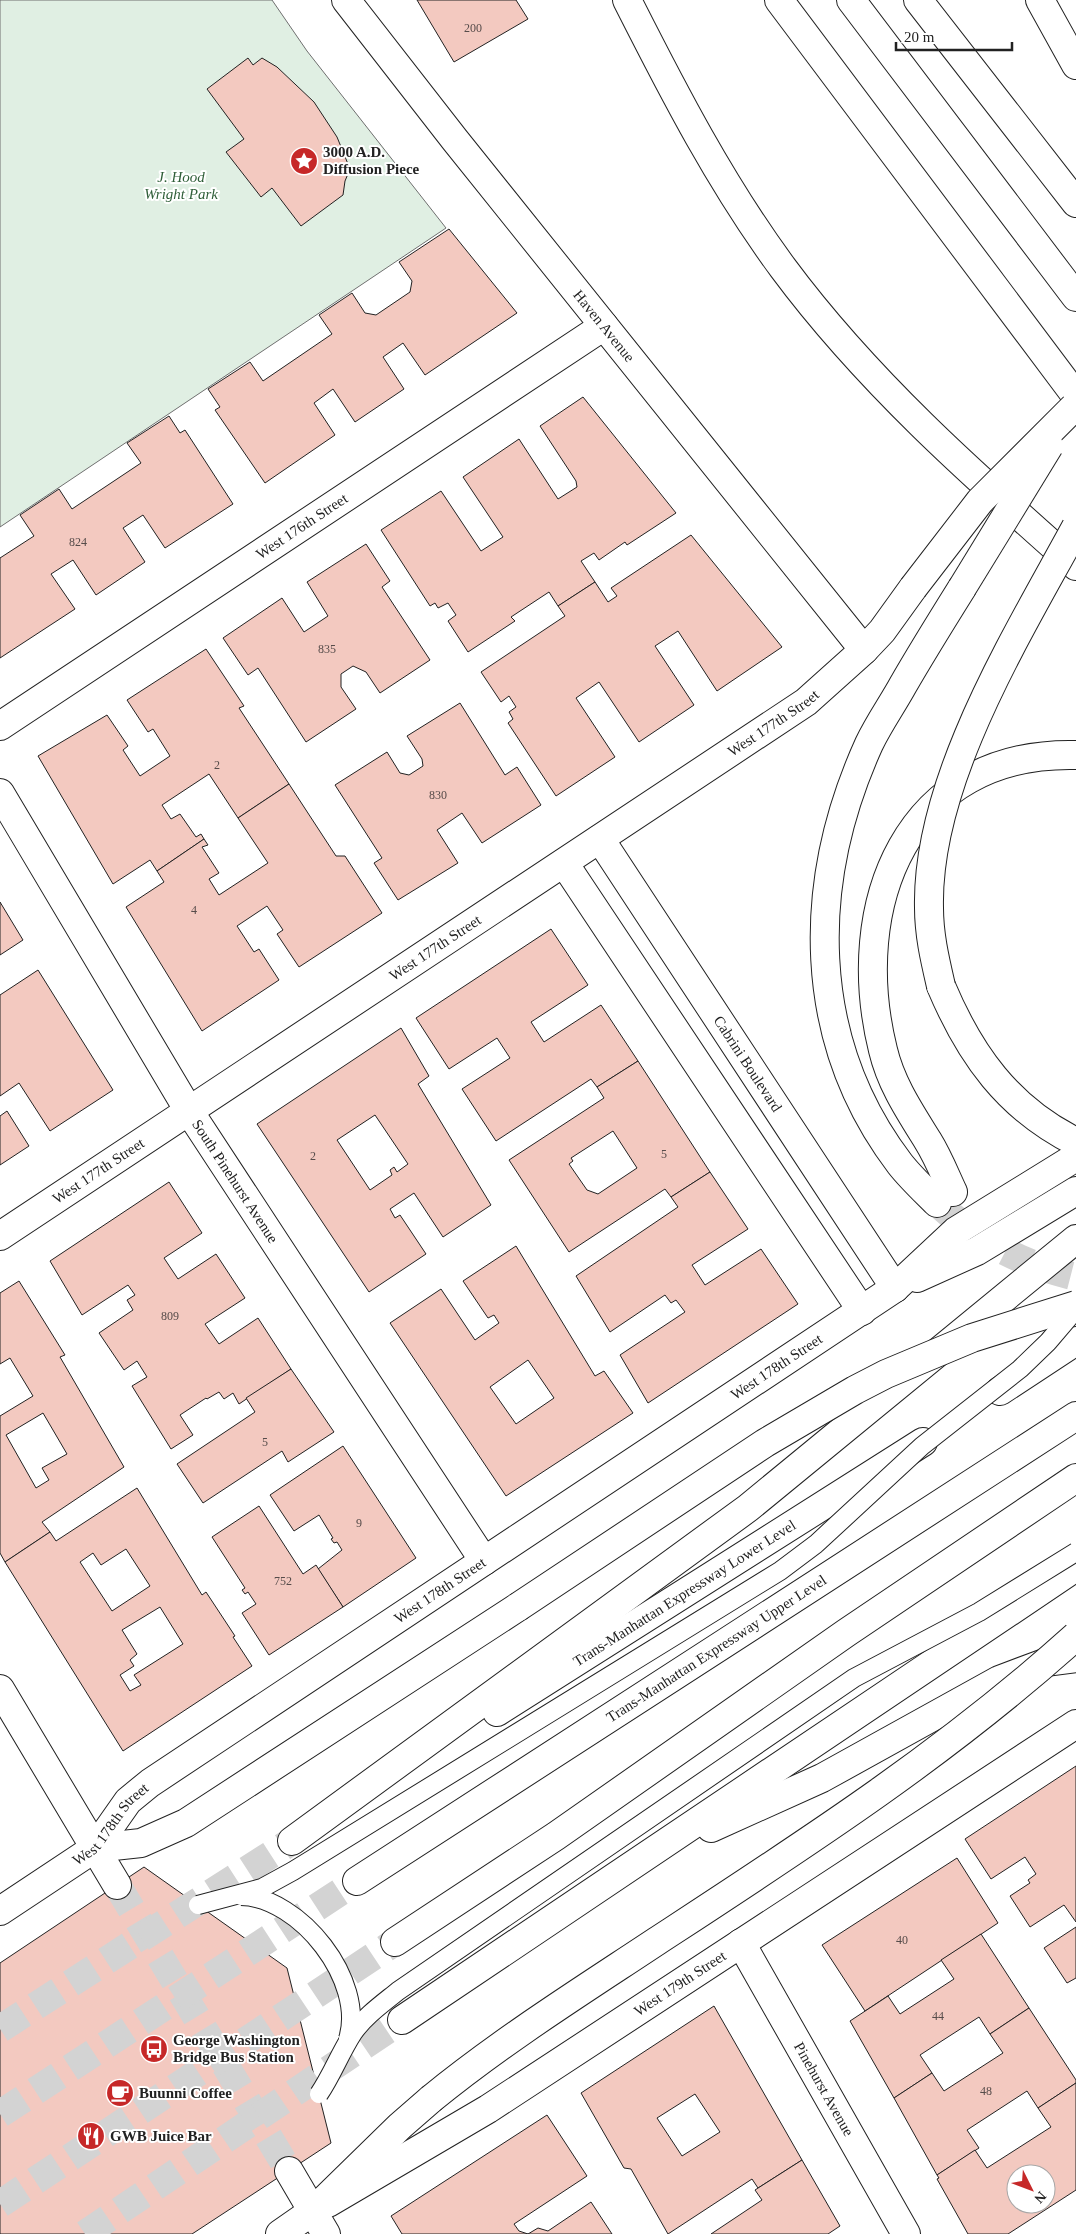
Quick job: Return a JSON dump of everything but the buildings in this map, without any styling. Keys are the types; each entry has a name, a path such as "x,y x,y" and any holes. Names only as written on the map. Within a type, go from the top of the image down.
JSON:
{"main road":[{"name":"Haven Avenue","path":"346,0 864,650"},
{"path":"627,0 679,102 723,179 783,268 805,296 879,382 925,429 1076,566"},
{"path":"779,0 850,93 1075,402 883,717 854,781 828,874 824,950 827,986 834,1022 851,1079 871,1121 907,1172 945,1197 928,1141 900,1097 883,1050 873,965 876,922 885,884 902,846 932,807 948,792 971,778 1016,760 1037,756 1076,755"},
{"path":"851,0 1076,296"},
{"path":"918,0 1076,203"},
{"path":"1040,0 1076,65"},
{"name":"West 176th Street","path":"0,726 604,326"},
{"name":"West 177th Street","path":"0,1236 806,702 882,632 913,588 980,501 1075,402"},
{"path":"1076,528 996,677 954,774 935,840 930,872 929,906 930,930 941,986 953,1014 968,1041 1003,1089 1044,1124 1076,1142"},
{"name":"South Pinehurst Avenue","path":"0,793 189,1111 484,1561"},
{"name":"Cabrini Boulevard","path":"600,839 895,1288"},
{"path":"564,863 862,1310"},
{"path":"895,1288 956,1231 1076,1156"},
{"path":"895,1288 977,1251 1076,1191"},
{"name":"Trans-Manhattan Expressway Lower Level","path":"1076,1239 988,1309 818,1453 748,1508 292,1841 835,1499 1076,1340"},
{"name":"West 178th Street","path":"0,1911 95,1848 128,1801 150,1783 895,1288"},
{"path":"95,1848 133,1844 169,1832 242,1788 757,1448 826,1406 886,1374 941,1350 1004,1327 1076,1305"},
{"name":"Trans-Manhattan Expressway Upper Level","path":"357,1881 1076,1416"},
{"path":"395,1942 556,1836 846,1633 1076,1478"},
{"path":"402,2020 1076,1567"},
{"path":"289,2171 320,2223 400,2126 431,2099 521,2031 890,1786 986,1714 1076,1636"},
{"path":"641,1859 822,1778 999,1680 1048,1662 1076,1658"},
{"path":"0,1689 118,1885"},
{"name":"West 179th Street","path":"280,2234 320,2223 488,2109 741,1942 1076,1724"},
{"name":"Pinehurst Avenue","path":"741,1942 906,2234"}],"lane":[{"path":"198,1905 262,1888 311,1861 759,1585 798,1559 922,1446 1020,1369 1048,1342 1076,1309"},
{"path":"319,2094 362,2022 398,1991 835,1690 875,1665 979,1612 1076,1552"},
{"path":"236,1896 260,1899 281,1908 304,1925 327,1952 344,1981 350,2003 351,2024 346,2046"}],"green space":[{"name":"J. Hood Wright Park","path":"0,0 272,0 307,51 446,228 0,527"}],"tunnel":[{"path":"937,1203 969,1229 1001,1249 1036,1265 1076,1277"},
{"path":"0,2029 292,1841"},
{"path":"0,2114 357,1881"},
{"path":"117,1885 289,2171"},
{"path":"0,2204 395,1942"},
{"path":"85,2234 402,2020"}],"place":[{"name":"3000 A.D. Diffusion Piece","path":"304,161"},
{"name":"George Washington Bridge Bus Station","path":"154,2049"},
{"name":"Buunni Coffee","path":"120,2093"},
{"name":"GWB Juice Bar","path":"91,2136"}]}
